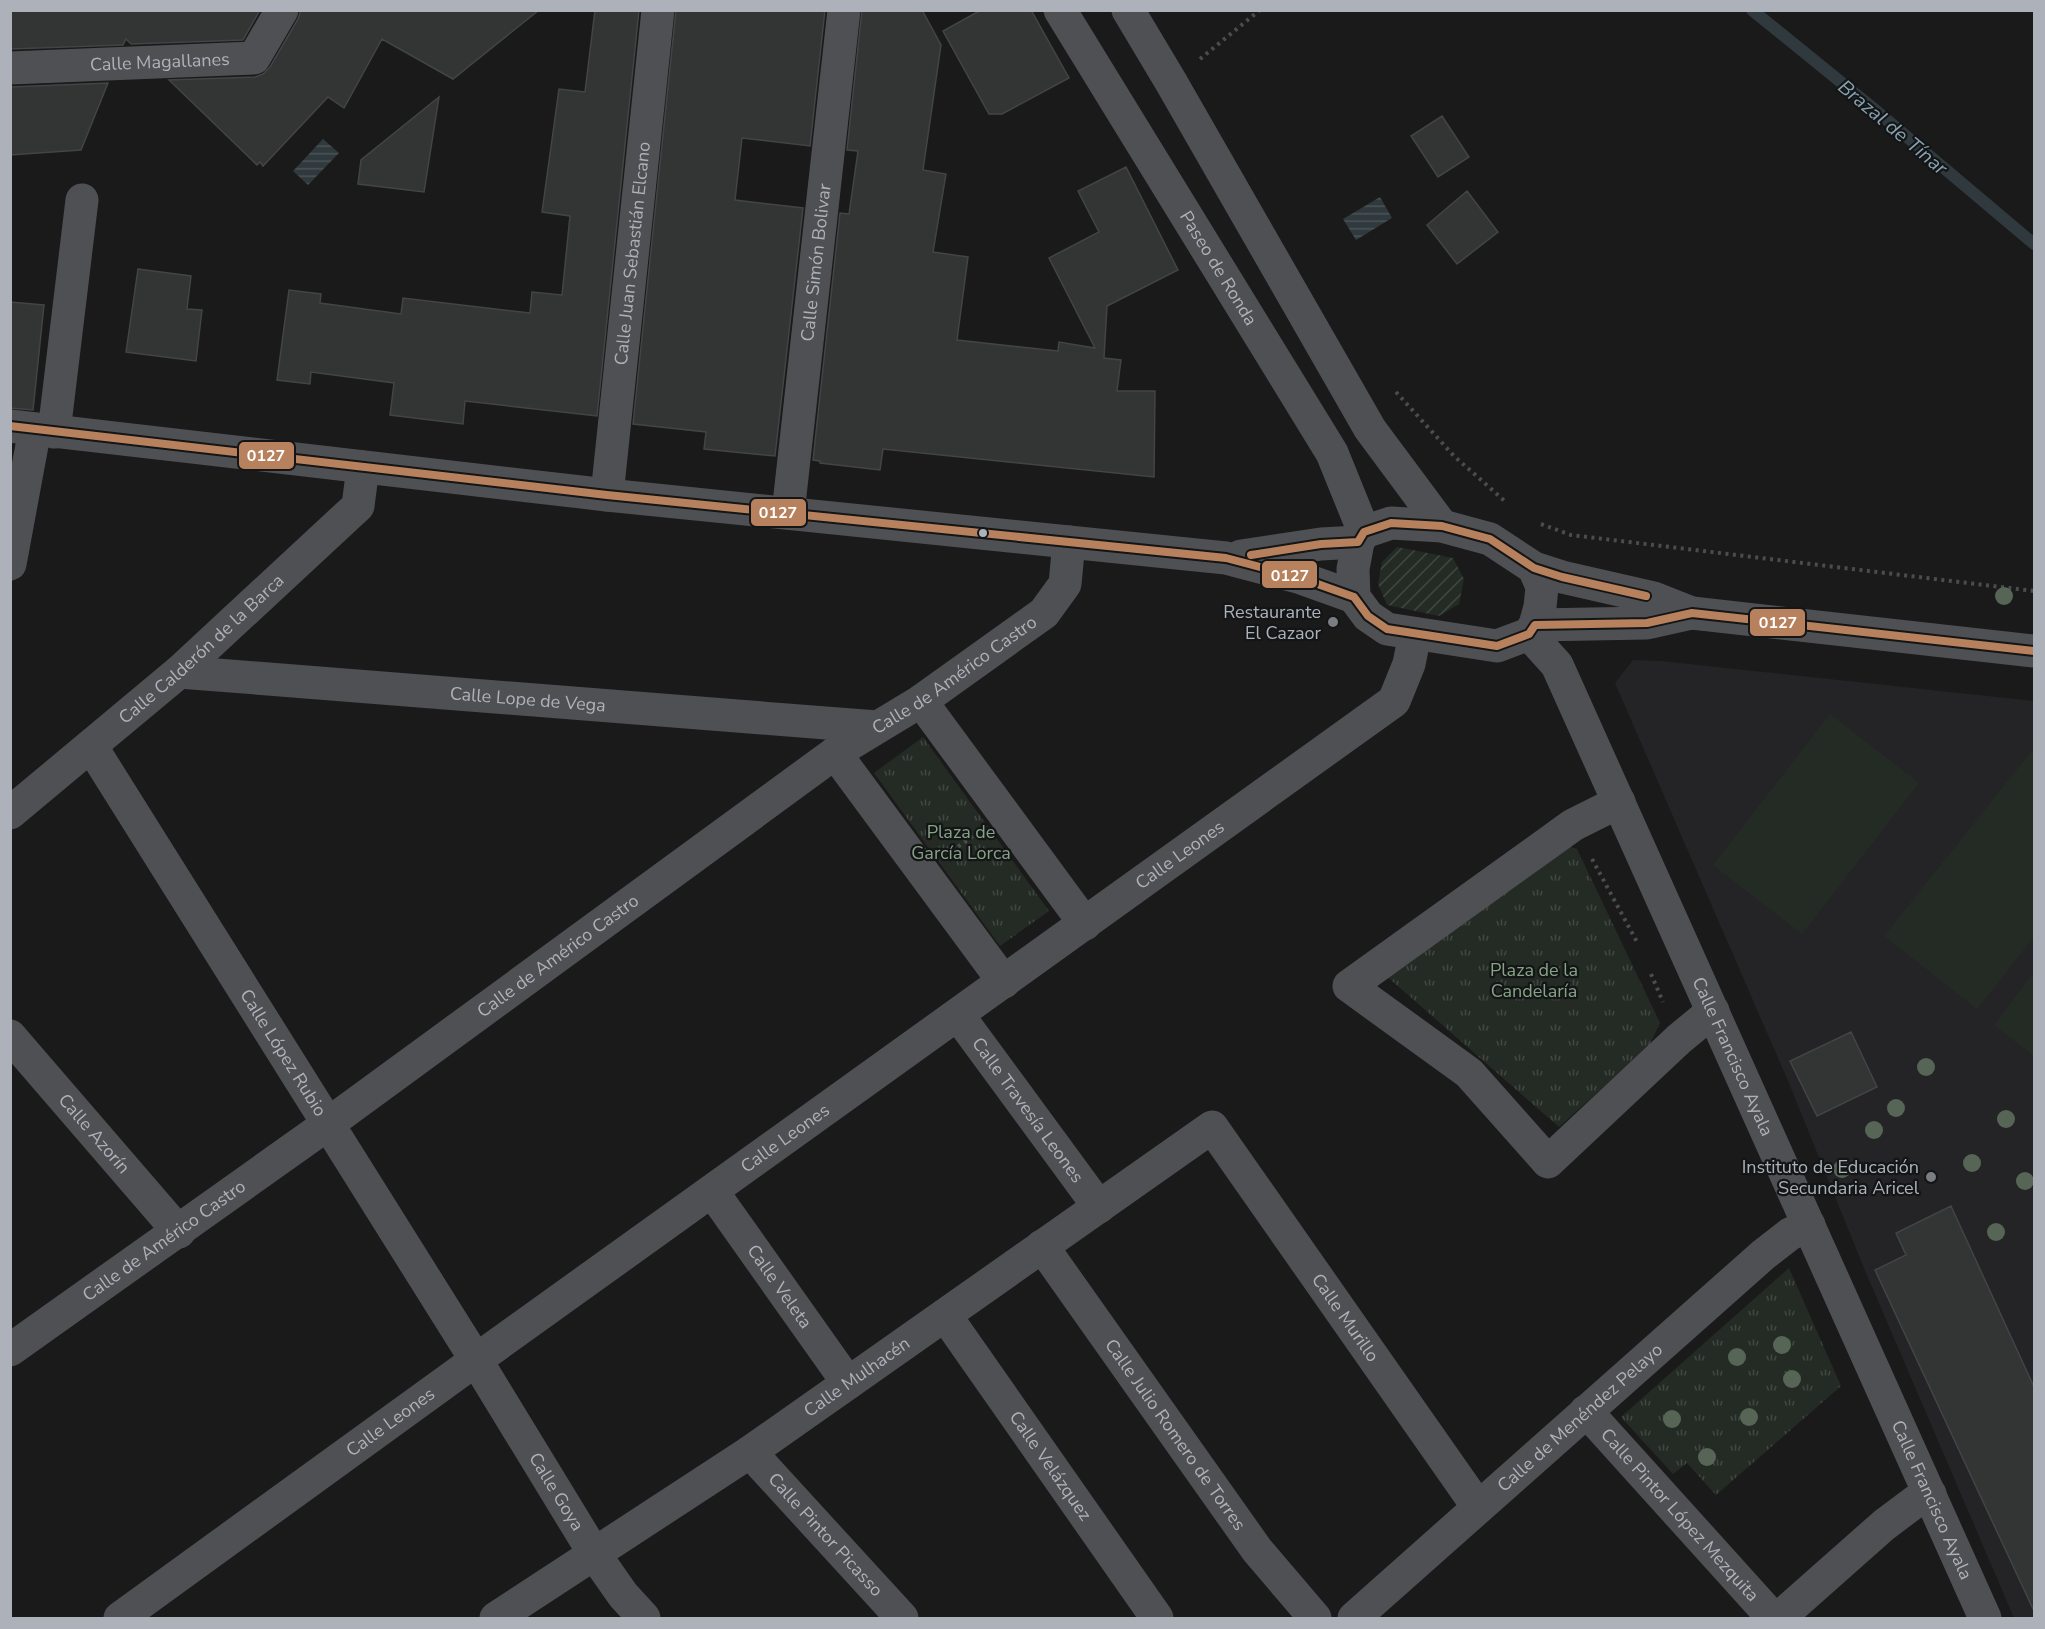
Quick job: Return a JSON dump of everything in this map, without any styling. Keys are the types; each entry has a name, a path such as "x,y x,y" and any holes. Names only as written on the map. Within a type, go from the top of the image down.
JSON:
{"street":[{"name":"Calle Magallanes","path":"10,68 254,58 282,10"},
{"name":"Calle Juan Sebastián Elcano","path":"607,495 658,10"},
{"name":"Calle Simón Bolivar","path":"788,513 843,10"},
{"name":"Paseo de Ronda","path":"1060,10 1332,453 1361,537"},
{"path":"1128,10 1370,429 1442,526"},
{"path":"10,564 33,429 82,200"},
{"path":"33,429 607,495 1226,558 1298,577 1354,597 1368,616 1387,629 1497,646 1532,629 1647,623 1692,613"},
{"name":"Calle Calderón de la Barca","path":"10,813 179,672 358,506 363,467"},
{"path":"1226,558 1361,537 1391,523 1442,526 1490,539 1534,568 1562,577 1654,598 1692,613 2034,651"},
{"path":"1354,597 1353,568 1361,537"},
{"name":"Calle de Américo Castro","path":"10,1350 328,1124 835,753 921,701 1044,613 1065,584 1069,542"},
{"path":"1532,629 1540,607 1542,587 1534,568"},
{"name":"Calle Francisco Ayala","path":"1532,629 1557,665 1985,1618"},
{"name":"Calle Leones","path":"120,1618 1394,700 1409,664 1415,634"},
{"name":"Calle Lope de Vega","path":"179,672 877,727"},
{"path":"921,701 1085,924"},
{"name":"Calle López Rubio","path":"91,746 476,1360"},
{"path":"835,753 1004,982"},
{"path":"1619,802 1573,825 1350,986 1470,1073 1548,1162 1679,1039 1713,1011"},
{"name":"Calle Travesía Leones","path":"958,1015 1099,1207"},
{"name":"Calle Azorín","path":"14,1048 178,1232"},
{"name":"Calle Mulhacén","path":"496,1618 750,1452 1212,1128"},
{"name":"Calle Murillo","path":"1212,1128 1478,1507"},
{"name":"Calle Veleta","path":"712,1191 848,1383"},
{"name":"Calle de Menéndez Pelayo","path":"1370,1614 1478,1507 1586,1411 1763,1255 1790,1234 1809,1225"},
{"name":"Calle Julio Romero de Torres","path":"1042,1246 1257,1550 1315,1618"},
{"name":"Calle Velázquez","path":"945,1315 1157,1618"},
{"name":"Calle Goya","path":"476,1360 595,1555 634,1611"},
{"name":"Calle Pintor López Mezquita","path":"1586,1411 1773,1618"},
{"name":"Calle Pintor Picasso","path":"750,1452 902,1618"},
{"path":"1779,1618 1884,1525 1916,1501 1930,1494"}],"path":[{"path":"1171,82 1260,10"},
{"path":"1395,392 1454,456 1514,510"},
{"path":"1532,521 1571,535 2034,591"},
{"path":"923,873 1004,813"},
{"path":"1573,825 1637,943"},
{"path":"1646,964 1679,1039"}],"shaded area":[{"path":"323,139 339,153 308,185 293,171"},
{"path":"1380,197 1392,218 1356,240 1343,219"},
{"name":"Instituto de Educación Secundaria Aricel","path":"1633,660 1661,661 2034,701 2034,1618 2014,1618 1866,1273 1788,1081 1615,683"}],"green space":[{"path":"1397,547 1453,558 1464,579 1459,604 1439,616 1387,605 1378,584 1382,562"},
{"path":"1830,714 1919,783 1802,934 1713,865"},
{"name":"Plaza de García Lorca","path":"923,737 1049,911 1000,946 874,773"},
{"path":"2034,748 2034,937 1977,1009 1884,936"},
{"name":"Plaza de la Candelaría","path":"1559,843 1577,849 1660,1023 1649,1046 1559,1127 1383,973"},
{"path":"2034,972 2034,1056 1994,1025"},
{"path":"1789,1268 1841,1386 1716,1495 1687,1463 1673,1474 1621,1417"}],"building":[{"path":"10,10 260,10 243,40 131,44 126,39 123,45 10,49"},
{"path":"301,10 539,10 453,79 382,39 344,108 328,97 263,166 260,162 257,165 169,80 255,77 263,74 270,67"},
{"path":"595,10 639,10 597,416 465,401 463,424 390,415 394,383 311,372 310,384 277,380 289,290 321,294 320,303 401,314 403,298 530,313 532,292 562,295 570,216 542,212 559,89 585,92"},
{"path":"676,10 825,10 810,146 742,138 735,200 803,208 775,456 704,449 706,432 633,424"},
{"path":"862,10 922,10 941,45 923,170 946,174 933,252 968,257 957,340 1058,351 1059,342 1095,348 1049,258 1099,232 1078,191 1126,167 1178,270 1107,306 1104,358 1121,360 1117,391 1155,391 1154,477 883,449 880,470 820,463 820,461 813,460 840,213 849,214 858,151 847,150"},
{"path":"981,10 1031,10 1069,78 1002,114 989,114 943,31"},
{"path":"108,83 81,150 10,155 10,87"},
{"path":"439,97 424,192 358,184 361,160"},
{"path":"1442,116 1469,157 1438,177 1411,136"},
{"path":"1467,191 1498,232 1457,264 1427,225"},
{"path":"138,269 191,276 187,309 202,310 196,361 126,352"},
{"path":"10,302 44,305 33,410 10,408"},
{"path":"1851,1032 1877,1087 1817,1116 1790,1061"},
{"path":"1951,1206 2034,1387 2034,1611 1875,1270 1906,1255 1896,1233"}],"waterway":[{"name":"Brazal de Tínar","path":"1752,10 2034,244"}],"transit line":[{"name":"0127","path":"10,426 607,495 1226,558 1298,577 1354,597 1368,616 1387,629 1497,646 1529,634 1535,625 1647,623 1692,613 2034,651"},
{"name":"0127","path":"1251,555 1321,544 1358,542 1364,532 1391,523 1442,526 1490,539 1534,568 1562,577 1646,596"}],"place":[{"name":"Restaurante El Cazaor","path":"1333,622"},
{"name":"Instituto de Educación Secundaria Aricel","path":"1931,1177"}]}
